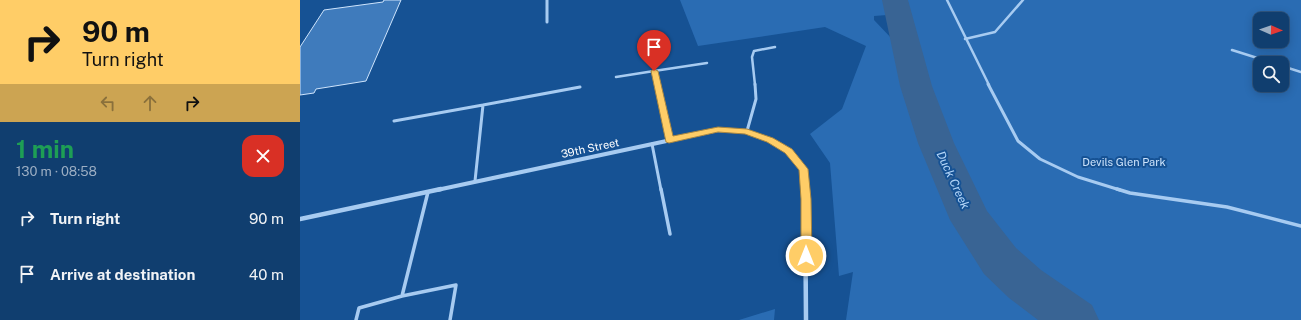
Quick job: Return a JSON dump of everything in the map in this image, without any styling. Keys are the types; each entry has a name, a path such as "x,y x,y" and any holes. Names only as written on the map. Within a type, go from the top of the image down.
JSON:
{"street":[{"path":"547,0 547,22"},
{"name":"39th Street","path":"300,219 718,130 747,131 770,140 788,151 803,169 806,199 806,320"}],"lane":[{"path":"947,0 965,39 1018,141 1040,159 1078,177 1130,193 1227,207 1301,226"},
{"path":"965,39 995,32 1023,0"},
{"path":"747,131 756,99 752,57 754,51 775,47"},
{"path":"1232,50 1253,57"},
{"path":"616,77 706,63"},
{"path":"1289,68 1301,72"},
{"path":"654,71 669,140"},
{"path":"394,121 580,87"},
{"path":"475,181 483,105"},
{"path":"652,144 670,234"},
{"path":"402,296 428,192"},
{"path":"356,320 359,308 402,296 456,285 450,320"}],"green space":[{"name":"Devils Glen Park","path":"680,0 1301,0 1301,320 846,320 853,272 839,276 830,163 810,134 842,109 866,46 825,27 698,46","holes":["887,15 909,57 901,63 894,41 874,20 874,16"]},
{"path":"775,309 774,320 739,320"}],"building":[{"path":"384,0 401,0 366,81 316,89 314,93 300,95 300,47 324,10 383,2"}],"waterway":[{"name":"Duck Creek","path":"895,0 916,86 936,143 971,220 1000,261 1025,284 1075,320"}],"route":[{"path":"654,71 669,140 718,130 747,131 770,140 788,151 803,169 806,199 806,256"}]}
